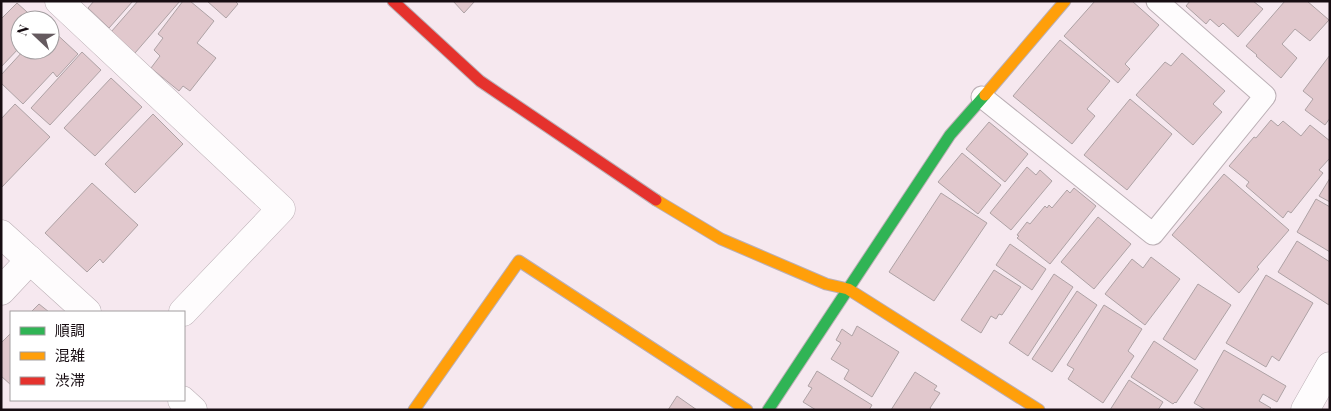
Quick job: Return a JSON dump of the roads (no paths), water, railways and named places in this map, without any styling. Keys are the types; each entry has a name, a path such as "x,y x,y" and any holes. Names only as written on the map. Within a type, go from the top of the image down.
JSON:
{"street":[{"path":"59,1 281,209 184,311"},
{"path":"393,1 480,81 656,200 721,239 826,284 848,289 1039,410"},
{"path":"768,410 950,135 1065,1"},
{"path":"1,234 86,311"},
{"path":"1,291 30,260"},
{"path":"414,410 519,261 747,410"},
{"path":"1305,410 1330,366"},
{"path":"183,401 194,410"}],"lane":[{"path":"982,97 1153,234 1265,96 1157,1"}]}
